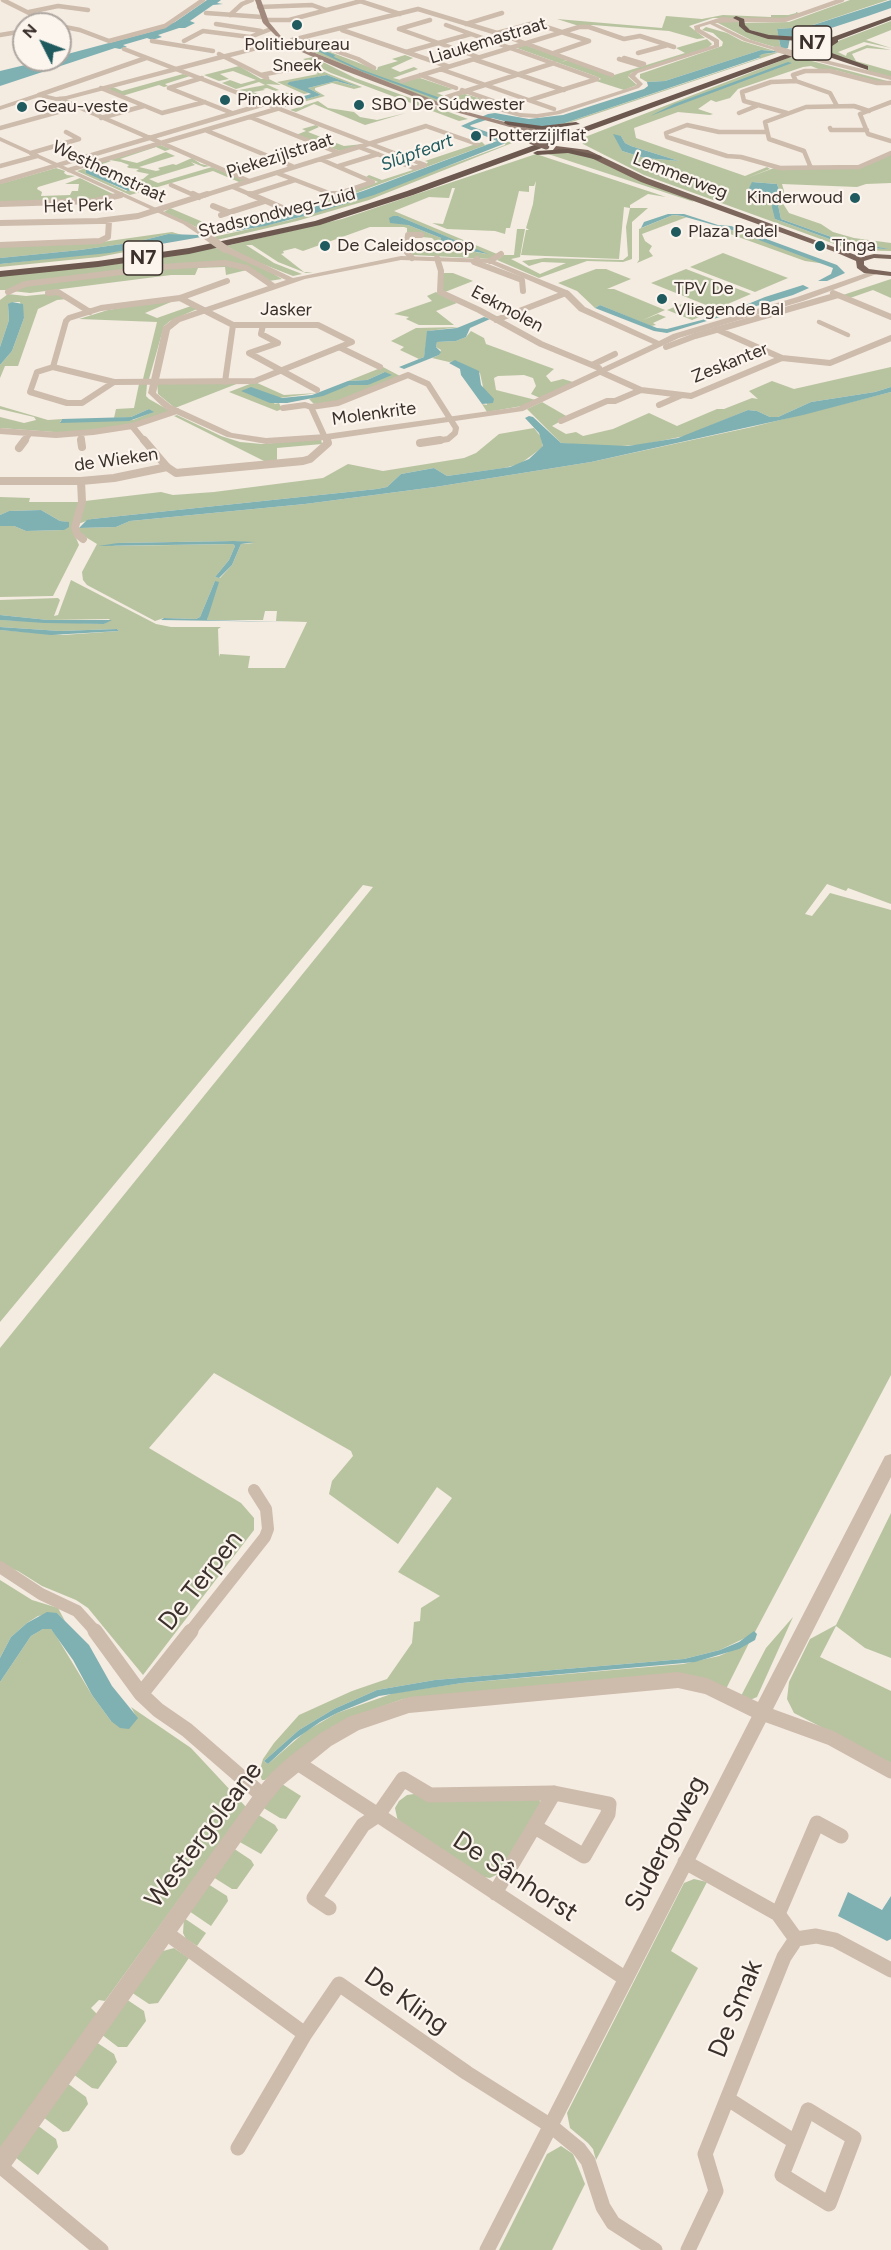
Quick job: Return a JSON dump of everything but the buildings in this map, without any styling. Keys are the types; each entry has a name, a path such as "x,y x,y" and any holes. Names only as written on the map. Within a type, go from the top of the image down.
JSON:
{"highway":[{"name":"Stadsrondweg-Zuid","path":"696,87 891,16"},
{"name":"Stadsrondweg-Zuid","path":"0,272 186,248 290,226 383,200 853,32 891,16"},
{"name":"N7","path":"739,19 748,31 791,39 820,36 873,21"},
{"name":"N7","path":"853,32 830,44 825,50 831,56 864,68 860,71"},
{"name":"N7","path":"552,132 656,96 696,87"},
{"name":"N7","path":"572,140 656,107 696,87"},
{"name":"N7","path":"505,124 542,128 576,124"},
{"path":"505,124 519,133 521,138 512,145"},
{"name":"N7","path":"596,155 580,141 599,129"},
{"name":"N7","path":"383,200 443,172 530,138"},
{"name":"N7","path":"383,200 432,189 551,147"},
{"name":"N7","path":"520,157 561,151 596,155"}],"main road":[{"path":"257,3 263,18 281,42 291,42 359,79 481,118 524,129 552,132"},
{"path":"505,124 530,138 552,132"},
{"name":"Lemmerweg","path":"552,132 572,140 644,180 828,246 875,273 891,274"},
{"name":"Lemmerweg","path":"530,138 551,147 596,155 640,175 841,249 869,256"},
{"path":"551,147 572,140"},
{"path":"862,265 869,256 891,257"}],"street":[{"path":"3,0 28,12 58,6 88,10"},
{"path":"72,28 109,42 165,26 203,0"},
{"path":"439,106 472,102 520,116 554,114 638,87 640,84 631,76 634,73 718,45 717,42 696,29 697,26 706,22 722,19 781,21 842,0"},
{"path":"206,13 289,20 359,1 414,15"},
{"path":"28,12 70,2"},
{"path":"231,14 257,3 312,5 326,10"},
{"path":"291,42 418,9 496,33 612,75"},
{"path":"466,24 502,13"},
{"path":"422,18 512,47 597,79 530,100"},
{"path":"430,20 399,29 564,90"},
{"path":"706,22 726,29 746,40 891,78"},
{"path":"496,33 534,23 589,40 588,43 554,53"},
{"path":"216,24 262,31"},
{"path":"563,32 585,27 624,39 640,36 674,47"},
{"path":"152,41 210,50 210,48 184,41 203,31 250,37 271,29"},
{"path":"341,30 447,66"},
{"name":"Liaukemastraat","path":"402,81 563,32"},
{"path":"406,52 471,34"},
{"path":"250,37 251,42 262,47"},
{"path":"301,38 358,59 374,68"},
{"path":"657,41 666,39"},
{"path":"130,51 159,42"},
{"path":"60,99 221,55 281,42"},
{"path":"638,53 668,45"},
{"path":"124,49 425,165 414,168 359,147"},
{"path":"221,55 264,76 301,67"},
{"path":"592,68 631,56"},
{"path":"0,108 146,58"},
{"path":"447,97 460,89 485,84 554,63"},
{"path":"440,69 554,109"},
{"path":"796,81 793,75 806,71 830,71 877,83 891,83"},
{"name":"Liaukemastraat","path":"420,75 502,104"},
{"path":"202,78 169,88 232,113"},
{"path":"787,113 744,101 742,93 771,82 796,81 827,91 837,106"},
{"path":"101,88 167,113 205,102"},
{"path":"39,95 60,99 249,181"},
{"path":"891,102 860,114 871,135 891,141"},
{"path":"0,182 268,103"},
{"path":"739,113 759,105"},
{"path":"101,118 144,106"},
{"path":"811,168 804,152 769,140 765,122 806,106 855,106 869,111"},
{"path":"0,128 76,107"},
{"path":"69,170 280,108"},
{"path":"250,117 339,153"},
{"path":"766,132 719,132 687,125 666,133 667,137 744,162 754,160 778,168 859,167 891,153"},
{"name":"Piekezijlstraat","path":"156,211 277,173 292,166 426,126 477,144"},
{"path":"830,128 831,130 867,130"},
{"path":"205,130 292,166"},
{"path":"0,166 79,139 66,132"},
{"name":"Westhemstraat","path":"0,139 204,234 225,249 291,280"},
{"path":"339,166 378,154"},
{"path":"277,173 334,195 373,182 320,159"},
{"path":"0,172 12,178"},
{"path":"251,194 295,180"},
{"path":"171,185 199,197"},
{"path":"233,187 287,210"},
{"path":"0,204 95,201 121,195"},
{"path":"220,215 265,201"},
{"path":"213,206 228,212"},
{"name":"Het Perk","path":"0,223 109,220 156,211"},
{"path":"0,245 100,241 108,237 109,220"},
{"path":"412,258 406,251 408,235 420,235"},
{"path":"490,261 501,254"},
{"path":"154,382 166,329 177,320 291,280 412,258 490,261 566,293 582,309 662,345 838,295"},
{"name":"Eekmolen","path":"437,258 441,271 440,292 541,344 602,371"},
{"path":"477,259 474,262 524,282 536,279"},
{"path":"8,292 25,284 162,267 225,263 247,268 273,286"},
{"path":"849,281 862,265"},
{"path":"849,281 875,273"},
{"path":"53,367 66,321 90,312 180,298 226,281"},
{"name":"Molenkrite","path":"154,382 152,393 159,401 230,435 250,440 282,441 326,437 451,420 531,406 602,371 709,325 849,281"},
{"path":"524,282 524,291"},
{"path":"826,290 891,317"},
{"path":"48,293 58,292 90,312"},
{"path":"496,320 566,293"},
{"name":"Jasker","path":"180,298 233,325 318,325 352,342 341,348"},
{"path":"819,322 848,335"},
{"path":"225,382 233,325"},
{"path":"263,325 261,334 278,342 249,353 317,390"},
{"path":"709,325 782,358"},
{"name":"Zeskanter","path":"602,371 641,390 682,395 695,394 782,358 830,363 891,338"},
{"path":"114,382 82,403 67,403 30,392 37,372 53,367 114,382 255,381 341,348 380,367"},
{"path":"592,365 615,354"},
{"path":"283,408 338,403 408,375 428,384 456,428 455,433 448,439 420,443"},
{"path":"561,421 607,401 615,401 641,390"},
{"name":"Zeskanter","path":"659,405 682,395"},
{"path":"311,407 326,437"},
{"name":"de Wieken","path":"0,431 29,434 81,434 132,426 177,411"},
{"path":"132,426 167,466"},
{"path":"20,448 29,434"},
{"path":"81,434 82,447"},
{"name":"de Wieken","path":"0,482 81,481 114,478 167,466 172,471 182,474 303,461 310,459 328,443 326,437"},
{"path":"81,481 82,502 75,527 78,536 83,538"},
{"name":"Sudergoweg","path":"487,2250 891,1461"},
{"name":"De Terpen","path":"141,1694 265,1537 268,1528 266,1509 254,1490"},
{"path":"0,1567 41,1594 67,1605 85,1619 141,1694 158,1710 187,1730 263,1796"},
{"name":"Westergoleane","path":"102,2250 0,2166 263,1796 296,1762 325,1740 354,1724 410,1705 678,1680 707,1686 762,1713"},
{"path":"762,1713 831,1738 891,1771"},
{"name":"De Sânhorst","path":"296,1762 626,1979"},
{"path":"329,1908 314,1898 363,1825 378,1815 403,1779 430,1795 554,1793 607,1802 610,1808 584,1856 535,1827"},
{"path":"495,1893 554,1793"},
{"path":"778,1914 818,1823 841,1836"},
{"path":"685,1862 778,1914 796,1939 816,1936 835,1940 891,1970"},
{"path":"165,1932 305,2034 238,2148"},
{"name":"De Smak","path":"688,2250 716,2191 705,2154 784,1957 796,1939"},
{"name":"De Kling","path":"305,2034 339,1984 467,2073 550,2126"},
{"path":"728,2099 795,2142"},
{"path":"808,2110 854,2138 829,2204 782,2175 795,2142 808,2110"},
{"path":"550,2126 579,2149 588,2161 603,2207 613,2223 655,2250"}],"green space":[{"path":"850,0 888,0 807,27 777,29 779,37 765,36 747,29 743,23 789,22"},
{"path":"799,13 788,18 775,19 713,18 689,26 705,38 697,39 669,31 579,26 557,19 662,28 666,16 702,19 723,15 771,17 771,15"},
{"path":"739,21 741,27 779,39 781,49 751,40 716,22"},
{"path":"891,21 891,30 866,40 891,48 864,42 838,52 846,56 847,53 867,45 891,50 867,48 852,54 856,61 891,71 891,77 868,71 868,67 829,53 827,48 838,41"},
{"path":"706,27 775,51 761,50 665,81 647,82 640,78 640,74 722,46 723,42 713,33 702,30"},
{"path":"707,39 712,44 708,48 631,73 628,77 637,85 624,90 596,81 601,79 595,76 517,48 525,45 567,60 561,62 569,60 611,76 685,53 676,48"},
{"path":"307,43 377,70 378,67 398,61 392,59 405,55 413,58 391,68 400,72 414,67 418,69 393,78 401,80 420,78 453,89 437,93 444,96 465,94 502,105 495,107 467,99 434,101 298,46"},
{"path":"780,52 566,124 542,126 565,123 760,58 758,56 763,54"},
{"path":"793,56 891,82 880,82 835,70 803,67 738,89 730,98 716,102 711,100 698,109 713,114 678,112 634,128 636,138 745,176 767,167 770,169 747,178 774,168 849,169 891,154 891,183 866,184 857,187 782,184 784,191 782,202 789,213 821,224 833,232 854,238 891,243 891,251 851,250 644,175 583,144 585,137","holes":["615,136 621,136 625,143 631,146 679,161 645,158 622,151","752,182 777,184 780,193 778,205 781,219 837,239 888,249 854,248 775,219 775,195 756,196"]},
{"path":"313,57 355,78 468,119 459,121 331,73 303,59"},
{"path":"309,65 362,87 354,89 332,83 315,88 325,96 285,107 276,104 279,103 278,101 272,102 262,98 273,100 287,96 279,93 283,92 296,95 282,100 285,102 281,103 286,104 321,95 308,88 336,81 357,87 327,75 287,83 309,93 304,94 277,82 318,74 302,67"},
{"path":"239,66 261,79 267,78 281,85 266,84 279,90 267,88 253,92 260,95 258,96 239,90 265,85 259,82 236,89 222,83 230,80 241,84 256,80 233,71 220,74 229,79 219,81 204,75"},
{"path":"183,74 190,76 165,84 168,86 159,85 122,96 107,88 113,87 122,91"},
{"path":"318,101 328,108 354,112 360,117 377,120 406,113 365,125 314,104 296,112 290,110"},
{"path":"316,125 319,127 308,132 344,146 363,144 340,151 296,135 306,131 302,129"},
{"path":"497,141 339,199 209,233 164,212 170,208 217,228 280,209 294,209 292,207 309,201 314,203 378,182 366,177 369,175 382,180 425,166 428,162 425,161 482,142 485,145"},
{"path":"506,141 512,143 369,200 297,221 217,240 213,237 290,220 347,203 505,145"},
{"path":"160,145 171,149 165,151 156,147 120,159 137,163 166,152 175,156 139,167 156,171 160,170 158,168 176,165 192,158 201,164 210,166 204,167 191,162 195,165 149,179 158,183 212,167 245,181 239,182 213,171 130,195 77,171 108,160 111,161 100,165 135,181 149,174 136,171 139,169 129,168 127,167 129,165 121,162 110,160","holes":["95,168 122,182 150,185 136,191 126,191 86,172"]},
{"path":"565,152 589,156 694,202 545,153"},
{"path":"536,154 666,197 648,194 630,205 630,208 624,207 619,259 521,255 526,230 529,230 526,228 533,204 536,181 534,186 529,186 529,192 519,191 510,228 506,228 505,234 495,231 447,229 432,223 443,224 455,188 452,188 449,198 429,197 394,211 497,254 490,259 413,255 409,251 436,250 436,242 432,238 422,237 419,232 407,232 407,228 404,227 370,227 303,251 295,248 283,251 284,253 281,254 304,272 313,272 306,273 278,262 252,245 246,245 274,263 302,274 293,276 250,259 226,246 342,219","holes":["398,216 487,254 441,246 441,238 408,225"]},
{"path":"56,168 65,171 67,175 75,176 38,187 37,189 42,192 41,196 70,195 72,191 78,191 79,184 65,184 80,178 113,194 96,200 0,202 0,184"},
{"path":"630,208 648,208 632,222 632,259 623,262 587,261 539,278 497,260 504,255 514,255 517,229 525,229 520,257 511,259 540,274 566,263 542,262 529,266 522,261 545,258 623,260 628,256 626,227"},
{"path":"673,215 687,217 642,234 645,241 652,246 649,251 653,256 637,263 639,260 639,229"},
{"path":"723,228 826,264 805,261 719,230"},
{"path":"172,232 182,235 168,234 136,242 80,250 0,258 0,247 102,242"},
{"path":"217,248 264,268 282,279 269,281 250,268 226,263 27,283 8,290 0,290 0,275"},
{"path":"126,250 99,257 0,267 0,264"},
{"path":"723,253 788,278 755,292 690,267"},
{"path":"225,265 247,270 226,275 225,267 198,268 195,275 171,275 30,293 12,291 20,287 159,269"},
{"path":"596,269 606,269 631,279 607,289 614,289 665,310 643,320 658,314 666,317 651,326 600,305 595,308 577,291 558,283"},
{"path":"686,269 751,294 716,309 651,283"},
{"path":"442,273 453,273 473,281 445,292 442,291"},
{"path":"891,279 891,298 873,290 850,298 843,295"},
{"path":"436,292 457,303 436,311 454,325 419,325 406,319 409,317 394,314 432,301 427,296"},
{"path":"57,293 67,299 57,300 38,309 18,366 5,366 0,378 0,365 12,351 24,318 20,302 12,302 8,305 9,320 0,347 0,300 8,294 26,296"},
{"path":"178,299 145,313 157,318 191,306 197,309 164,326 149,379 143,379 157,322 79,319 108,310"},
{"path":"689,301 714,311 692,320 667,310"},
{"path":"460,327 428,331 424,357 419,359 400,350 404,347 391,341 416,328"},
{"path":"471,331 484,338 486,344 554,369 546,376 551,382 563,379 573,382 540,398 531,394 536,386 533,378 524,375 498,376 494,378 496,390 536,400 522,406 487,412 482,404 487,405 480,373 457,361 449,362 432,358 439,355 441,350 436,347 437,342 456,341 466,337"},
{"path":"383,367 400,376 338,401 314,404 309,399 350,385 368,385 385,372 367,380 348,381"},
{"path":"891,367 891,387 875,392 811,402 778,417 770,417 748,410 685,436 640,445 602,447 561,443 527,409 542,402 568,417 552,426 566,434 576,432 583,436 613,429 649,413 677,426 717,409 724,409 752,398 758,399 749,391 772,381 794,389"},
{"path":"255,382 284,395 318,393 279,398 274,404 279,403 282,409 277,411 229,392"},
{"path":"157,383 239,383 175,408 158,394"},
{"path":"139,384 147,384 146,396 170,411 139,422 102,430 67,433 0,428 0,417 24,423 36,420 34,417 0,409 0,406 48,420 62,419 60,422 133,420 153,412 149,409 131,417 114,418 116,409 134,408"},
{"path":"891,392 891,904 848,888 846,891 827,884 805,914 812,916 830,893 891,910 891,1375 755,1632 747,1637 720,1650 684,1659 435,1680 377,1690 334,1709 299,1730 264,1761 268,1764 306,1731 337,1713 394,1693 462,1683 683,1664 719,1656 749,1643 726,1689 707,1680 403,1699 352,1717 262,1780 259,1773 263,1759 299,1715 352,1691 387,1679 412,1643 414,1622 420,1621 421,1608 440,1596 398,1572 452,1498 437,1487 398,1544 329,1494 332,1481 353,1456 351,1451 214,1373 149,1448 241,1503 254,1518 254,1530 143,1675 88,1608 0,1564 0,1348 373,887 363,885 0,1322 0,630 63,635 119,631 117,629 60,631 0,627 0,620 104,624 110,619 48,620 0,615 0,600 58,598 60,600 54,616 58,615 71,580 156,624 171,627 221,627 218,629 219,657 220,654 250,656 248,668 285,668 307,622 276,621 277,611 265,611 263,620 207,620 215,581 200,617 196,619 164,618 155,621 87,585 83,580 82,572 97,544 79,533 79,528 116,527 130,521 305,504 435,487 591,462 752,427","holes":["234,541 254,543 241,544 232,565 220,578 215,577 229,560 235,546 233,544 113,546 118,543"]},
{"path":"177,415 221,436 240,442 262,444 321,439 322,444 277,448 277,461 266,462 174,416"},
{"path":"534,428 541,437 543,447 520,464 504,468 447,476 434,468 401,474 387,487 377,489 92,519 78,524 85,501 161,492 173,495 214,492 323,478 348,464 383,471 464,458 476,453 499,434"},
{"path":"0,497 30,498 29,502 79,502 74,533 79,545 53,596 0,597 0,526 14,526 26,531 64,530 67,522 60,521 41,510 9,511 0,515"},
{"path":"891,1513 891,1658 865,1648 836,1626 820,1657 891,1691 891,1763 794,1713 787,1699 789,1682 810,1639 836,1625"},
{"path":"0,1580 32,1600 58,1608 65,1621 57,1613 38,1616 11,1637 0,1658"},
{"path":"793,1617 757,1697 750,1700 741,1696 766,1648"},
{"path":"43,1629 51,1629 55,1634 92,1695 111,1721 137,1718 131,1707 191,1748 246,1807 105,2001 99,2000 91,2008 97,2014 0,2151 0,1682 31,1636"},
{"path":"282,1784 301,1796 286,1819 262,1807"},
{"path":"407,1795 539,1800 541,1803 500,1873 490,1878 483,1877 398,1822 395,1808 399,1801"},
{"path":"257,1814 275,1825 278,1830 261,1854 238,1841"},
{"path":"233,1848 251,1860 254,1865 237,1889 232,1889 213,1877"},
{"path":"694,1879 707,1882 671,1951 698,1968 596,2160 593,2149 570,2128 567,2113 684,1883"},
{"path":"208,1884 227,1896 228,1901 211,1926 189,1911"},
{"path":"184,1918 206,1933 197,1946 186,1939 183,1933"},
{"path":"174,1948 189,1958 158,2003 149,2004 131,1992 163,1951"},
{"path":"126,1999 144,2011 146,2021 127,2047 118,2047 101,2034"},
{"path":"96,2042 114,2054 117,2062 98,2089 92,2088 73,2074"},
{"path":"67,2083 86,2097 88,2104 69,2131 63,2132 43,2117"},
{"path":"37,2125 56,2139 58,2147 38,2175 15,2157"},
{"path":"561,2146 573,2154 585,2184 552,2250 499,2250 547,2154"}],"water":[{"path":"207,0 221,0 217,3 223,4 213,5 190,21 195,23 185,28 158,35 162,37 152,40 147,38 123,45 127,47 115,48 72,62 72,53 154,31 175,22"},
{"path":"891,0 891,8 822,31 797,34 790,38 788,48 778,52 763,54 759,56 761,57 565,123 542,127 519,125 492,118 471,125 493,134 506,143 374,195 312,214 265,226 109,253 0,264 0,258 136,242 168,234 199,235 304,210 363,191 497,141 461,126 488,114 495,113 529,119 563,115 644,89 648,86 647,82 665,81 761,50 781,49 777,29 807,27"},
{"path":"311,48 335,55 334,57 360,69 443,99 439,100 358,70"},
{"path":"788,62 792,63 650,116 674,104"},
{"path":"12,68 12,72 42,72 0,86 0,71"},
{"path":"327,75 358,87 336,81 308,88 321,95 288,104 280,103 311,94 287,84 289,82"},
{"path":"613,134 621,136 625,143 631,146 679,161 645,158 622,151"},
{"path":"86,170 104,171 122,182 150,185 128,191 86,173"},
{"path":"752,182 777,184 780,193 778,205 781,219 837,239 889,249 854,248 775,219 772,207 775,195 759,197 752,194 749,188"},
{"path":"668,214 684,214 718,225 731,226 837,265 845,273 827,281 818,281 831,274 833,268 735,231 682,216 673,215 641,228 644,222"},
{"path":"398,216 488,254 441,246 441,238 408,225 390,223 389,218"},
{"path":"803,285 809,288 793,295 667,333 654,331 595,308 600,305 657,328 667,329 721,315"},
{"path":"12,302 23,304 24,318 12,351 0,365 0,347 9,320 8,304"},
{"path":"484,317 490,319 470,328 466,337 456,341 437,342 436,347 441,352 439,355 404,369 399,367 424,357 427,331 457,328"},
{"path":"455,360 479,371 481,385 494,399 493,403 482,404 461,375 460,369 449,363"},
{"path":"385,372 392,375 368,385 350,385 323,396 287,403 270,403 241,391 251,387 282,398 312,395 348,381 367,380"},
{"path":"891,387 891,392 803,415 591,462 435,487 305,504 130,521 116,527 79,528 87,520 92,519 377,489 387,487 401,474 434,468 447,476 510,467 529,459 543,446 539,433 525,418 529,416 533,417 561,443 628,446 678,438 748,410 770,417 778,417 811,402 875,392"},
{"path":"149,409 154,412 129,421 60,423 62,419 131,417"},
{"path":"41,510 60,521 69,522 69,527 64,530 26,531 14,526 0,526 0,515 9,511"},
{"path":"255,542 241,544 232,565 219,578 215,577 229,560 235,546 233,544 98,546 118,543"},
{"path":"215,581 219,582 207,620 290,622 161,620 200,617"},
{"path":"0,615 48,620 112,620 104,624 45,623 0,620"},
{"path":"0,627 60,631 117,629 119,631 51,635 0,630"},
{"path":"47,1612 57,1613 89,1645 112,1686 138,1718 129,1729 120,1728 111,1721 51,1629 43,1629 31,1636 0,1682 0,1658 11,1637 27,1623"},
{"path":"754,1631 757,1634 755,1640 739,1649 695,1662 462,1683 379,1696 320,1722 294,1740 268,1764 264,1761 299,1730 334,1709 377,1690 435,1680 684,1659 720,1650 739,1642"},
{"path":"848,1892 882,1910 891,1896 891,1939 887,1941 838,1916"}],"place":[{"name":"Politiebureau Sneek","path":"297,25"},
{"name":"Pinokkio","path":"225,100"},
{"name":"SBO De Súdwester","path":"359,105"},
{"name":"Geau-veste","path":"22,107"},
{"name":"Potterzijlflat","path":"476,136"},
{"name":"Kinderwoud","path":"855,198"},
{"name":"Plaza Padel","path":"676,232"},
{"name":"De Caleidoscoop","path":"325,246"},
{"name":"Tinga","path":"820,246"},
{"name":"TPV De Vliegende Bal","path":"662,299"}],"water label":[{"name":"Slûpfeart","path":"417,153"}]}
